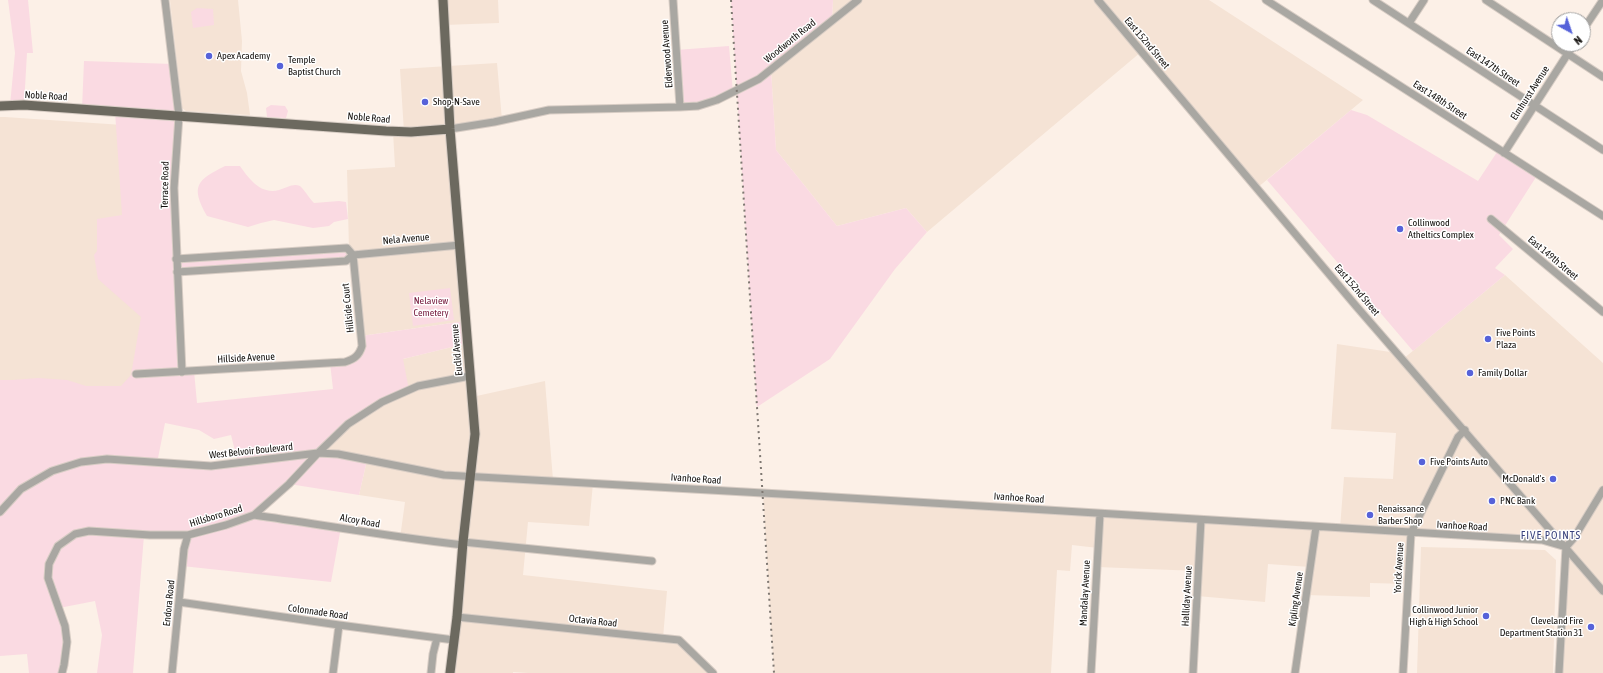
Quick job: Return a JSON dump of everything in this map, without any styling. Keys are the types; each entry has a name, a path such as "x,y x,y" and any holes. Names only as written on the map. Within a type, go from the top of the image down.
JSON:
{"main road":[{"name":"Euclid Avenue","path":"443,0 450,129 474,434 457,617 450,673"},
{"name":"Noble Road","path":"0,106 24,105 386,131 411,132 450,129"}],"street":[{"name":"Terrace Road","path":"165,0 179,116 174,188 182,372"},
{"name":"Elderwood Avenue","path":"673,0 680,107"},
{"name":"Woodworth Road","path":"733,93 764,76 858,0"},
{"name":"East 152nd Street","path":"1098,0 1339,285 1603,591"},
{"name":"East 148th Street","path":"1266,0 1603,216"},
{"name":"East 147th Street","path":"1373,0 1603,150"},
{"path":"1409,23 1424,0"},
{"path":"1486,0 1603,77"},
{"path":"1591,18 1603,0"},
{"name":"Elmhurst Avenue","path":"1504,153 1567,54"},
{"name":"Noble Road","path":"450,129 494,122 549,110 680,107 707,103 733,93"},
{"name":"East 149th Street","path":"1491,219 1603,312"},
{"name":"Nela Avenue","path":"177,272 346,261 353,255 460,245"},
{"name":"Nela Avenue","path":"176,259 347,248 353,255"},
{"path":"272,253 272,266"},
{"name":"Hillside Court","path":"353,255 362,346 356,357"},
{"name":"Hillside Avenue","path":"136,374 345,362 356,357"},
{"name":"Hillsboro Road","path":"62,673 67,642 65,626 48,578 49,564 58,546 75,534 89,531 144,535 188,535 226,525 254,515 289,484 348,424 382,402 418,386 470,376"},
{"name":"Yorick Avenue","path":"1403,673 1412,533 1458,437 1465,430"},
{"name":"West Belvoir Boulevard","path":"0,512 21,489 52,471 81,462 107,459 211,466 318,453 338,454 444,475 471,475"},
{"name":"Ivanhoe Road","path":"471,475 1542,540 1566,547"},
{"path":"1559,673 1566,547 1574,538 1603,490"},
{"name":"Mandalay Avenue","path":"1091,673 1100,514"},
{"name":"Alcoy Road","path":"254,515 353,529 400,538 652,561"},
{"name":"Halliday Avenue","path":"1193,673 1201,520"},
{"name":"Kipling Avenue","path":"1295,673 1316,527"},
{"name":"Endora Road","path":"172,673 184,549 188,535"},
{"name":"Colonnade Road","path":"179,602 454,640"},
{"name":"Octavia Road","path":"457,617 679,640 713,673"},
{"path":"333,673 339,625"},
{"path":"431,673 433,654 438,638"}],"shaded area":[{"name":"Apex Academy","path":"170,0 238,0 242,41 241,71 247,93 250,115 186,111 182,108"},
{"path":"443,0 498,0 499,23 444,25"},
{"path":"833,0 1209,0 1363,100 1257,188 1141,52 927,232 906,208 837,226 776,150 771,70 832,20"},
{"path":"497,63 502,120 450,129 466,321 361,336 349,250 347,170 395,167 393,132 404,132 400,69"},
{"path":"0,117 167,128 172,362 127,419 0,472"},
{"path":"1505,275 1603,363 1603,673 1559,673 1565,547 1542,540 1412,533 1408,584 1370,583 1370,597 1306,595 1310,567 1268,564 1265,602 1197,596 1198,571 1097,567 1098,548 1072,545 1070,571 1057,570 1051,673 774,673 763,493 1340,528 1344,477 1393,479 1396,433 1331,429 1337,344 1397,353 1403,359"},
{"path":"468,343 472,397 545,381 553,480 593,483 589,526 528,522 523,575 667,591 663,638 679,640 713,673 450,673 463,545 400,538 405,502 359,495 367,460 318,453 403,359"},
{"name":"Collinwood Junior High & High School","path":"1421,547 1545,550 1556,560 1553,673 1417,673"}],"green space":[{"path":"8,0 28,0 33,53 27,53 24,105 10,105 15,53"},
{"path":"731,0 833,0 832,20 771,70 776,150 837,226 906,208 927,232 895,269 830,359 757,407"},
{"path":"197,8 213,9 214,25 193,28 191,12"},
{"path":"729,46 733,93 717,100 680,107 676,50"},
{"path":"84,61 173,64 179,116 176,259 347,248 353,255 346,261 177,272 182,371 194,371 197,403 333,389 330,363 356,357 361,336 466,321 468,343 403,359 409,390 348,424 318,453 367,460 359,495 289,484 254,514 341,527 331,582 182,566 188,535 144,535 133,673 97,673 102,635 95,601 59,608 65,626 62,673 29,673 27,654 0,656 0,380 38,378 67,380 86,386 121,386 131,375 141,317 98,279 94,255 97,251 97,219 122,215 115,111 82,109","holes":["165,423 199,430 214,439 231,435 238,463 157,463"]},
{"path":"271,105 285,106 288,111 286,118 267,117 266,108"},
{"name":"Collinwood Atheltics Complex","path":"1351,110 1367,115 1478,181 1499,149 1538,174 1499,235 1513,249 1495,268 1505,275 1413,351 1267,180"},
{"path":"225,166 240,166 256,185 267,190 279,190 292,185 297,185 301,187 314,203 339,201 346,202 348,219 334,222 329,226 313,228 274,220 248,227 207,216 199,198 199,185 208,176"},
{"name":"Nelaview Cemetery","path":"450,288 454,320 413,326 409,293"}],"railway":[{"path":"731,0 774,673"}],"place":[{"name":"Apex Academy","path":"209,56"},
{"name":"Temple Baptist Church","path":"280,66"},
{"name":"Shop-N-Save","path":"425,102"},
{"name":"Collinwood Atheltics Complex","path":"1400,229"},
{"name":"Five Points Plaza","path":"1488,339"},
{"name":"Family Dollar","path":"1470,373"},
{"name":"Five Points Auto","path":"1422,462"},
{"name":"McDonald's","path":"1553,479"},
{"name":"PNC Bank","path":"1492,501"},
{"name":"Renaissance Barber Shop","path":"1370,515"},
{"name":"Collinwood Junior High & High School","path":"1486,616"},
{"name":"Cleveland Fire Department Station 31","path":"1591,627"}],"district":[{"name":"FIVE POINTS","path":"1551,536"}]}
